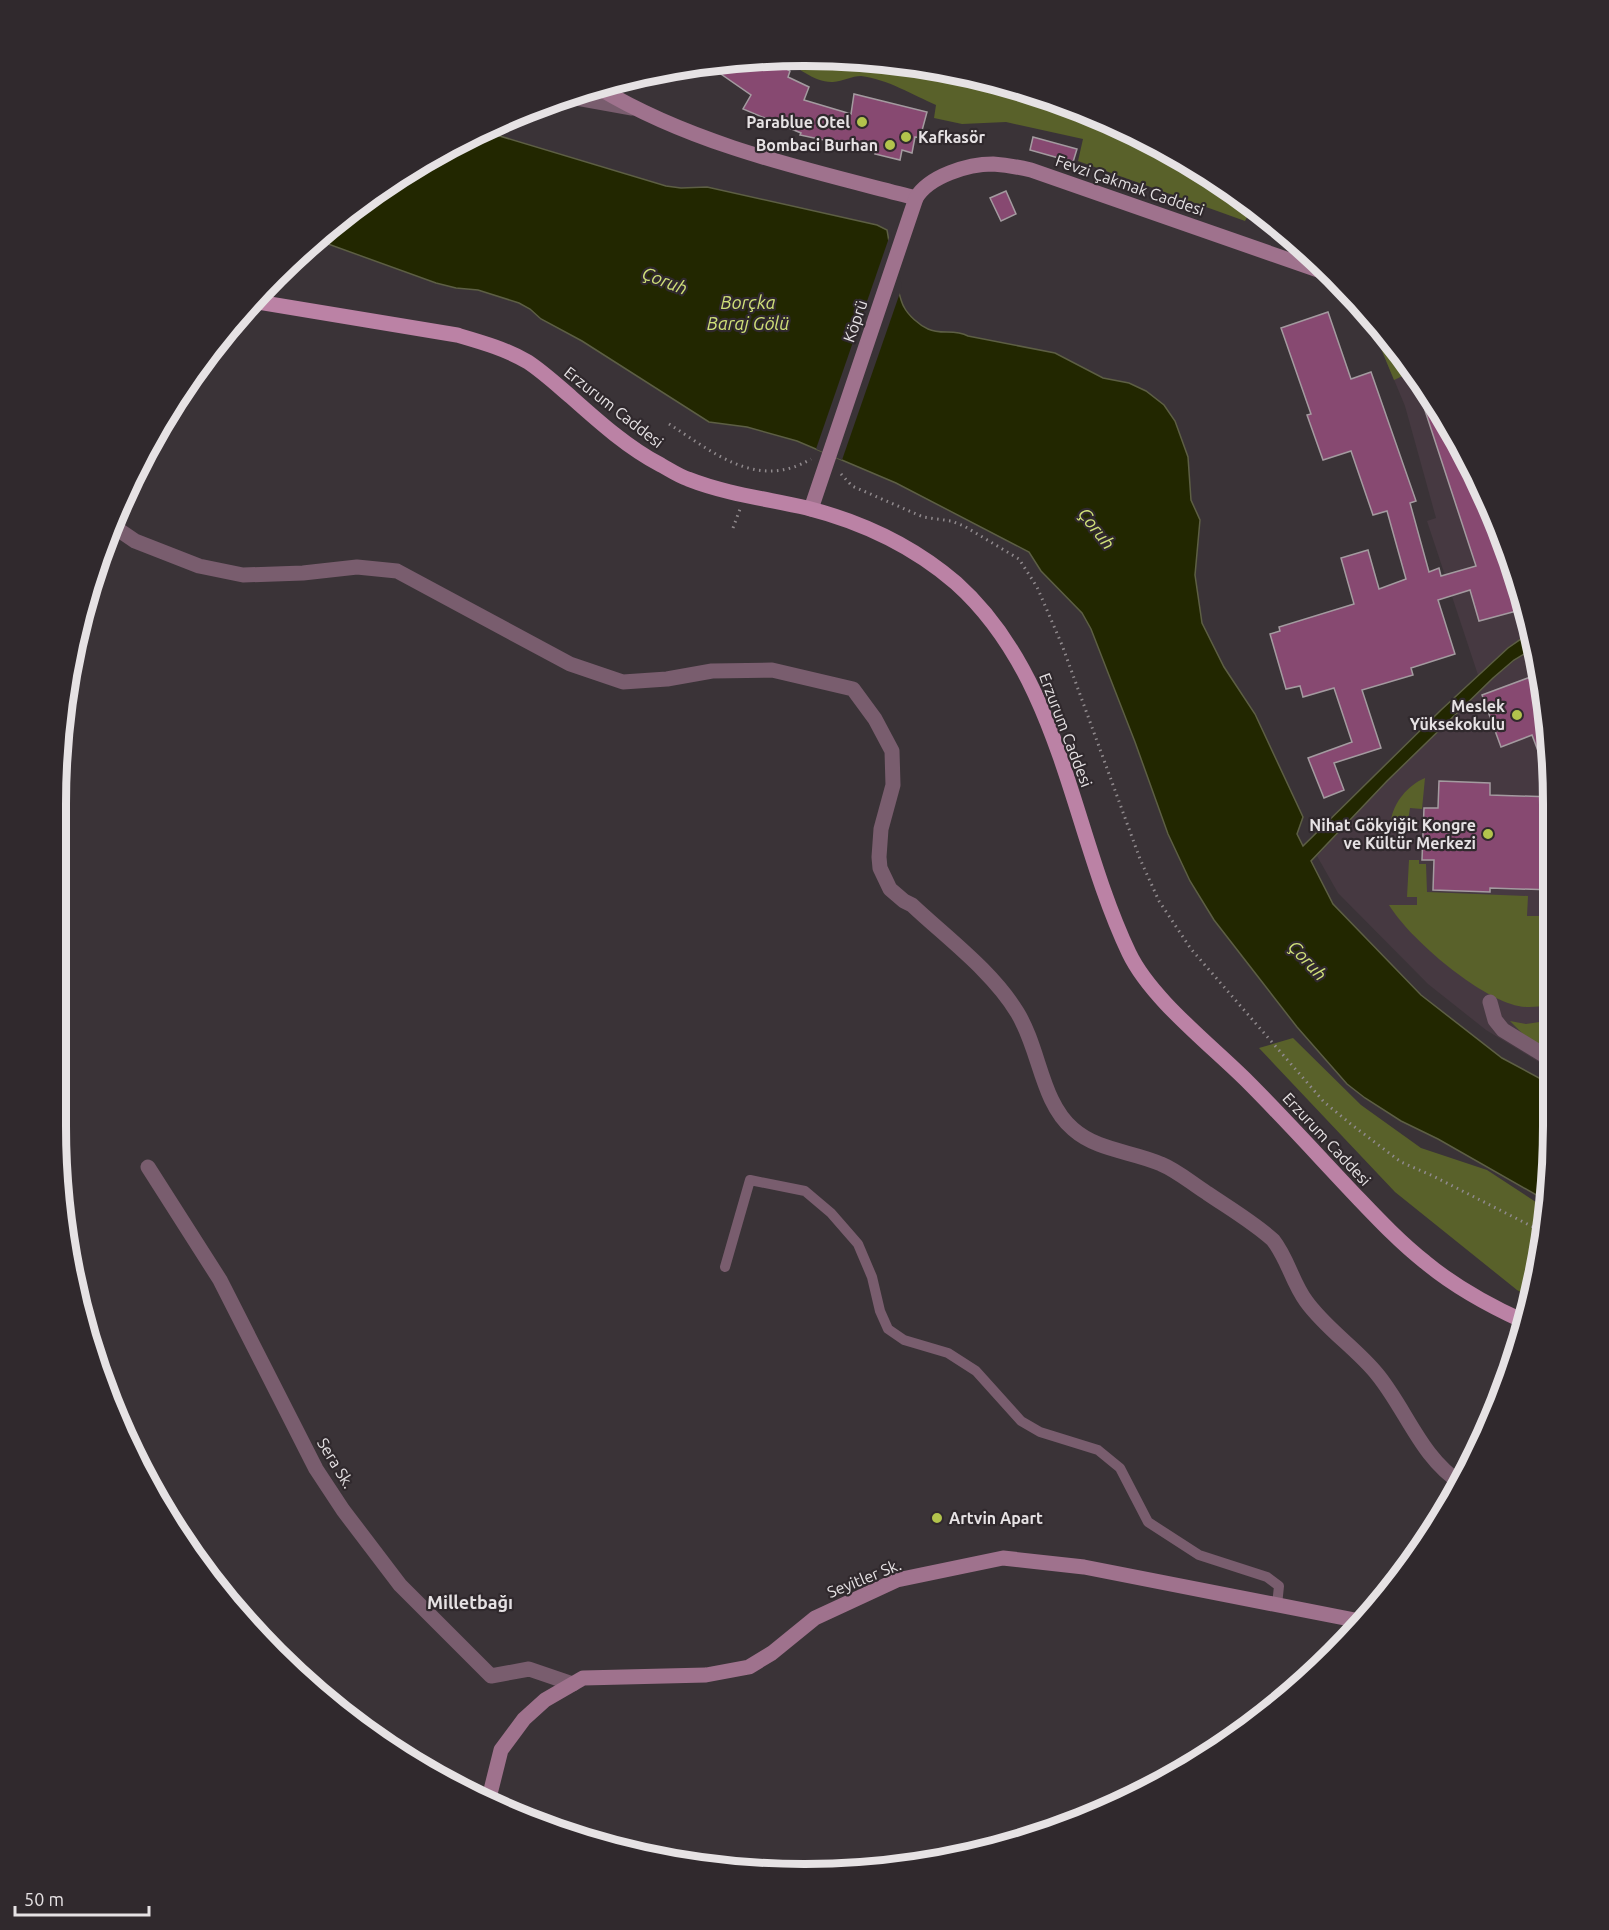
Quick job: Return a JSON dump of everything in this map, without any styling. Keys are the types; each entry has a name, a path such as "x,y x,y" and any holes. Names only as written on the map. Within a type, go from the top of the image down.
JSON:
{"main road":[{"name":"Erzurum Caddesi","path":"263,303 457,335 489,344 527,362 643,454 688,479 735,493 811,509 894,539 955,582 981,608 1012,649 1035,695 1048,725 1109,904 1130,956 1140,973 1163,1000 1249,1082 1408,1249 1443,1277 1482,1302 1518,1318"}],"street":[{"path":"607,93 637,109 750,153 791,166 916,198"},
{"path":"585,100 637,109"},
{"name":"Fevzi Çakmak Caddesi","path":"916,198 924,188 951,173 990,164 1013,166 1055,178 1311,268"},
{"name":"Köprü","path":"811,509 916,198"},
{"path":"119,530 135,541 199,566 243,575 303,573 357,567 397,572 570,664 623,682 667,679 712,671 772,670 853,689 875,718 892,752 893,785 881,830 879,857 884,879 897,896 912,905 1005,994 1027,1031 1049,1097 1063,1119 1078,1133 1099,1146 1152,1160 1174,1170 1274,1240 1282,1251 1305,1300 1315,1313 1367,1362 1388,1388 1432,1459 1453,1477"},
{"path":"1490,1002 1495,1020 1503,1030 1543,1054"},
{"name":"Sera Sk.","path":"148,1167 220,1280 316,1469 343,1510 400,1585 491,1676 529,1669 573,1684"},
{"name":"Seyitler Sk.","path":"490,1794 501,1750 524,1719 545,1700 583,1678 706,1674 749,1667 772,1653 815,1618 897,1581 1004,1558 1084,1567 1353,1620"}],"lane":[{"path":"725,1267 750,1180 805,1191 831,1213 858,1244 872,1277 880,1311 888,1329 904,1340 948,1353 976,1371 1021,1421 1040,1432 1098,1450 1120,1468 1148,1522 1199,1555 1267,1577 1279,1586 1277,1605"}],"path":[{"path":"669,424 731,462 753,471 787,471 812,459"},
{"path":"840,473 852,486 923,517 951,521 964,526 1019,559 1037,587 1062,645 1140,859 1159,901 1191,949 1324,1102 1352,1125 1401,1162 1536,1228"}],"shaded area":[{"path":"796,66 901,72 996,91 1042,105 1131,142 1215,190 1248,215 1245,221 1078,161 1083,139 1006,122 962,124 934,118 936,105 890,84 861,76 826,82"},
{"path":"1377,339 1419,394 1467,478 1504,567 1518,613 1524,637 1478,675 1427,521 1436,518 1405,406"},
{"path":"1377,339 1405,375 1394,380"},
{"path":"1527,653 1537,708 1541,756 1543,1065 1486,1030 1428,984 1338,893 1317,856 1387,781 1493,678"},
{"path":"1425,778 1422,809 1410,808 1408,821 1391,821 1392,814 1402,795"},
{"path":"1409,860 1419,860 1419,864 1426,864 1427,892 1528,896 1527,916 1543,916 1543,1006 1521,1007 1496,998 1444,963 1412,933 1389,905 1417,905 1417,897 1407,897"},
{"path":"1510,1021 1526,1024 1543,1021 1543,1047 1524,1035"},
{"path":"1293,1038 1361,1105 1421,1148 1487,1170 1539,1204 1523,1294 1395,1192 1259,1048"}],"water":[{"name":"Borçka Baraj Gölü","path":"495,134 666,186 707,187 877,225 887,230 901,301 911,316 925,327 938,332 958,333 1055,353 1103,378 1129,383 1146,391 1164,405 1175,421 1188,457 1191,500 1200,520 1195,575 1202,623 1224,667 1255,714 1303,817 1297,834 1303,846 1441,710 1508,648 1524,637 1527,652 1493,678 1387,781 1311,861 1333,904 1421,995 1502,1058 1543,1080 1539,1197 1438,1139 1401,1121 1365,1098 1347,1084 1297,1027 1214,920 1190,881 1168,834 1091,629 1082,613 1041,571 1029,552 896,483 797,441 747,427 709,422 582,341 541,319 519,303 478,290 436,283 325,243 394,190 435,165"}],"pier":[{"path":"891,232 902,287 842,460 816,449"}],"building":[{"path":"783,67 790,71 788,77 809,87 804,100 851,114 854,94 927,112 920,138 915,137 912,153 902,150 900,160 875,154 876,151 800,135 801,133 743,109 751,95 717,71"},
{"path":"1033,137 1077,149 1073,162 1030,150"},
{"path":"1006,191 1016,214 1001,221 990,198"},
{"path":"1328,312 1351,379 1371,372 1416,501 1410,503 1429,572 1439,568 1441,576 1476,566 1420,396 1467,478 1487,522 1517,611 1479,621 1470,590 1438,600 1455,654 1411,668 1413,675 1362,690 1381,748 1334,763 1344,790 1324,798 1308,758 1352,742 1334,688 1303,697 1300,686 1286,689 1270,634 1280,631 1279,627 1354,604 1341,558 1368,550 1379,589 1406,579 1387,511 1373,515 1351,451 1323,460 1307,415 1311,414 1281,328"},
{"name":"Meslek Yüksekokulu","path":"1532,676 1541,759 1532,735 1501,747 1482,695"},
{"name":"Nihat Gökyiğit Kongre ve Kültür Merkezi","path":"1439,781 1490,783 1490,795 1543,797 1543,890 1490,888 1490,892 1433,890 1434,860 1422,860 1424,808 1438,808"}],"place":[{"name":"Parablue Otel","path":"862,122"},
{"name":"Kafkasör","path":"906,137"},
{"name":"Bombaci Burhan","path":"890,145"},
{"name":"Meslek Yüksekokulu","path":"1517,715"},
{"name":"Nihat Gökyiğit Kongre ve Kültür Merkezi","path":"1488,834"},
{"name":"Artvin Apart","path":"937,1518"}],"district":[{"name":"Milletbağı","path":"470,1602"}],"water label":[{"name":"Çoruh","path":"665,280"},
{"name":"Çoruh","path":"1097,528"},
{"name":"Çoruh","path":"1308,960"}]}
